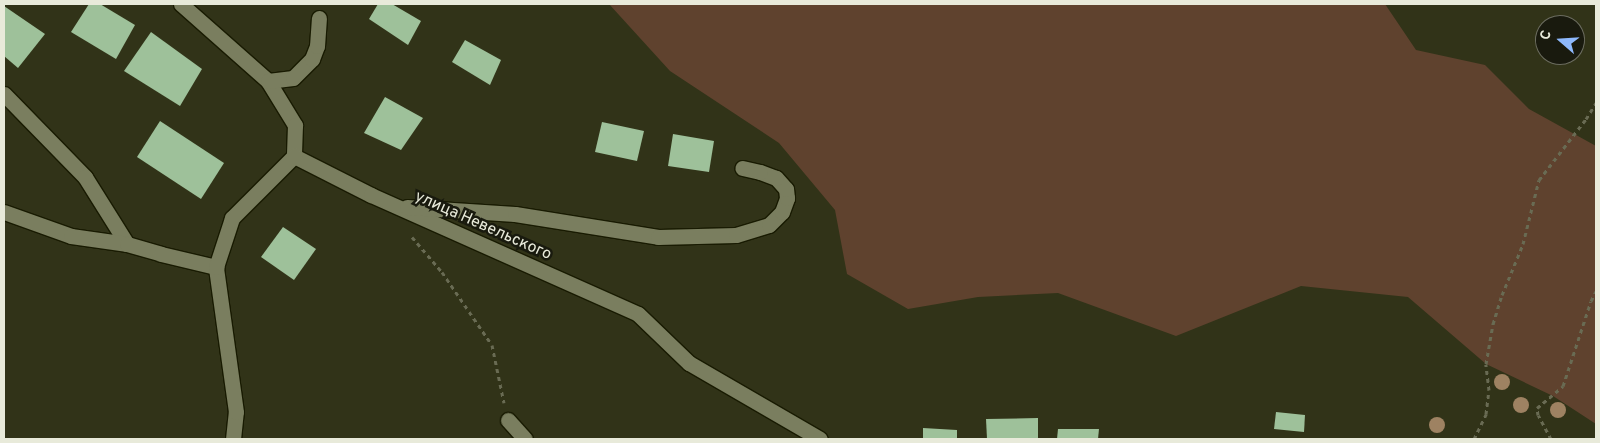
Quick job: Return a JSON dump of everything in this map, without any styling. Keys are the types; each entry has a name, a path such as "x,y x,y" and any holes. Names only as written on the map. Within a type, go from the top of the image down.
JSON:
{"street":[{"path":"181,4 268,81 295,125 294,156 232,218 216,267 236,412 233,439"},
{"path":"268,81 293,78 312,60 317,46 319,18"},
{"path":"4,94 85,178 127,244"},
{"name":"улица Невельского","path":"294,156 396,206 638,314 689,363 820,439"},
{"path":"396,206 516,214 658,237 736,234 769,225 782,212 787,198 786,188 776,178 742,168"},
{"path":"4,212 71,236 127,244 216,267"},
{"path":"508,420 525,439"}],"path":[{"path":"1474,439 1486,414 1489,390 1486,364 1492,324 1523,244 1539,180 1596,103"},
{"path":"406,230 442,272 492,345 508,420"},
{"path":"1551,439 1538,415 1537,408 1563,386 1588,308 1596,291"}],"shaded area":[{"path":"609,4 1385,4 1416,50 1485,65 1529,109 1596,146 1596,424 1553,396 1486,364 1408,297 1301,286 1176,336 1058,293 978,297 908,309 847,274 835,210 779,143 670,71"}],"building":[{"path":"89,4 100,4 135,25 116,59 71,32"},
{"path":"378,4 392,4 421,21 408,45 369,19"},
{"path":"4,6 45,34 18,68 4,56"},
{"path":"151,32 202,69 180,106 124,71"},
{"path":"465,40 501,60 490,85 452,62"},
{"path":"385,97 423,118 401,150 364,133"},
{"path":"160,121 224,163 201,199 137,157"},
{"path":"602,122 644,131 637,161 595,152"},
{"path":"673,134 714,141 709,172 668,166"},
{"path":"283,227 316,249 294,280 261,257"},
{"path":"1276,412 1305,415 1304,432 1274,429"},
{"path":"1038,418 1038,439 987,439 986,419"},
{"path":"923,428 957,430 957,439 923,439"},
{"path":"1058,429 1099,429 1098,439 1057,439"}]}
